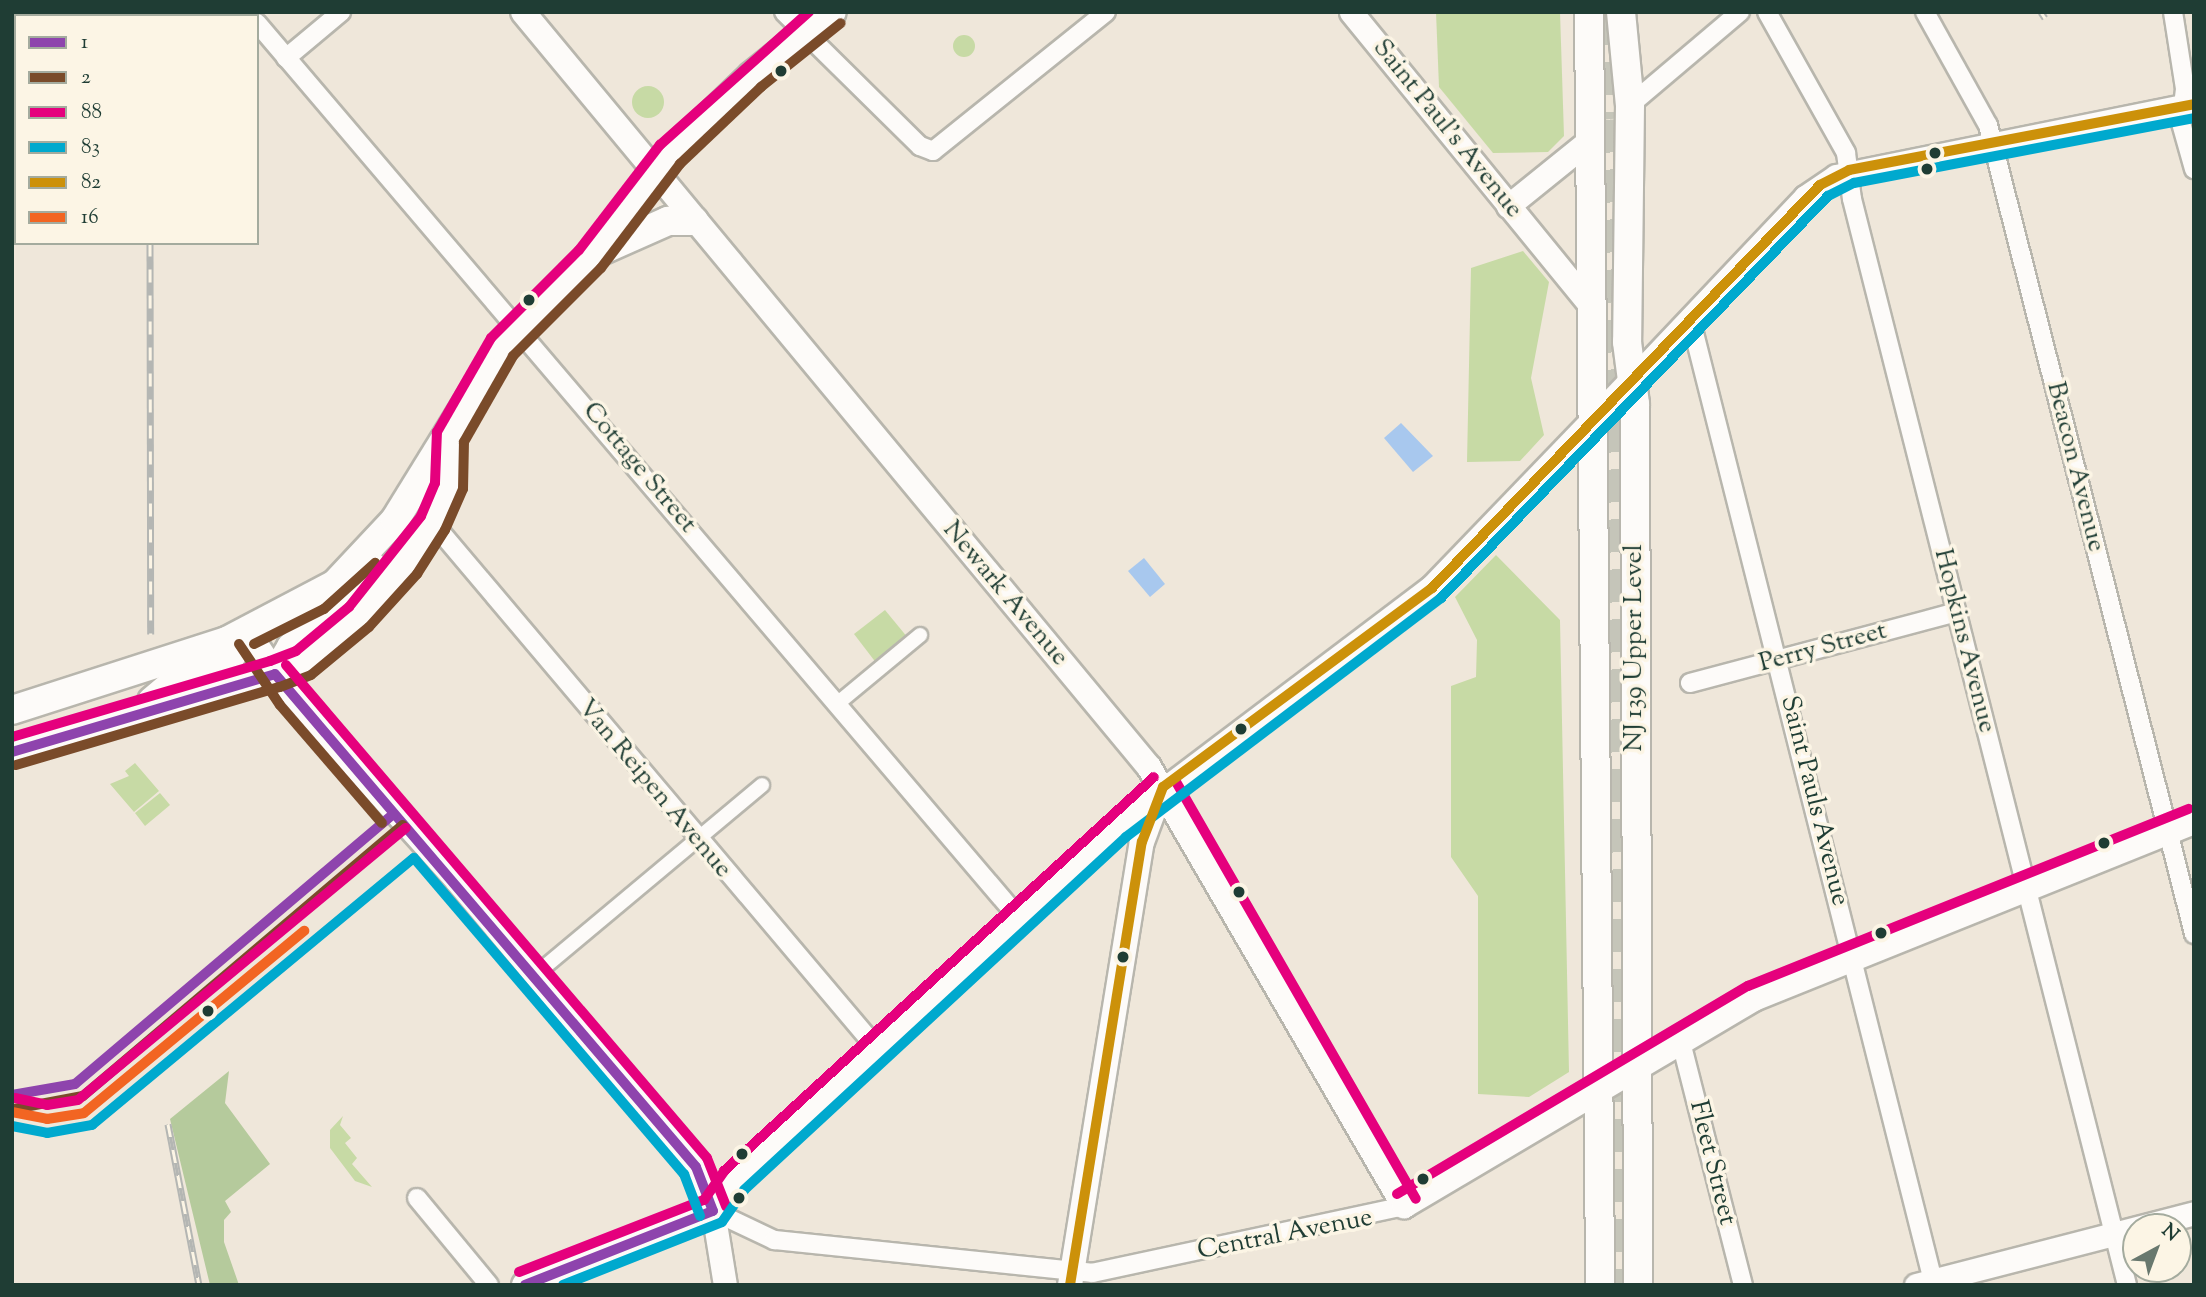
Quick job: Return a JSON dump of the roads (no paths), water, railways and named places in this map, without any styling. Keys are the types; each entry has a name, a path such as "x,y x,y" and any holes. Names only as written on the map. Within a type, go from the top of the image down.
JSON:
{"main road":[{"name":"Newark Avenue","path":"523,12 1163,787 1404,1206"},
{"path":"275,674 291,647 363,582 429,457 450,438 492,361 596,253 656,172 722,103 832,12"},
{"name":"NJ 139 Upper Level","path":"1590,12 1600,1285"},
{"name":"NJ 139 Upper Level","path":"1621,12 1630,105 1627,342 1633,378 1639,1068 1638,1285"},
{"path":"596,253 668,221 694,221"},
{"path":"524,1285 713,1211 733,1181 879,1051 1017,916 1163,787 1432,588 1633,378"},
{"path":"12,752 142,709 275,674 303,663 359,617 407,565 433,523 449,485 450,438"},
{"path":"12,710 248,632 317,597 395,520"},
{"path":"142,709 172,684 227,662 248,632"},
{"path":"1071,1278 1142,842 1163,787"},
{"name":"Central Avenue","path":"1404,1206 1754,999 2194,822"}],"street":[{"path":"286,58 341,12"},
{"path":"784,12 920,146 946,145 1106,12"},
{"name":"Saint Paul's Avenue","path":"1351,12 1593,309"},
{"path":"1630,105 1740,12"},
{"name":"Hopkins Avenue","path":"1768,12 1840,140 1849,170 1956,612 2127,1285"},
{"name":"Beacon Avenue","path":"1925,12 1992,143 2194,934"},
{"path":"2172,12 2188,106 2194,169"},
{"name":"Cottage Street","path":"259,25 1017,916"},
{"path":"1633,378 1805,197 1849,170 2188,106"},
{"path":"1508,206 1591,139"},
{"name":"Saint Pauls Avenue","path":"1690,317 1780,660 1853,958 1928,1283"},
{"name":"Van Reipen Avenue","path":"433,523 696,840 879,1051"},
{"name":"Perry Street","path":"1690,683 1956,612"},
{"path":"248,632 275,674 535,975 696,1167 713,1211 726,1285"},
{"path":"837,704 920,635"},
{"path":"535,975 762,785"},
{"name":"Fleet Street","path":"1681,1042 1743,1285"},
{"path":"417,1198 489,1285"},
{"name":"Central Avenue","path":"713,1211 774,1240 1071,1278 1404,1206"},
{"path":"1928,1283 2113,1232 2194,1213"}],"water":[{"path":"1401,423 1433,456 1413,472 1384,438"},
{"path":"1144,558 1165,584 1150,597 1128,571"}],"tunnel":[{"path":"1601,12 1610,119 1618,1285"}],"railway":[{"path":"2041,12 2045,18"},
{"path":"150,245 151,634"},
{"path":"168,1124 199,1285"}]}
